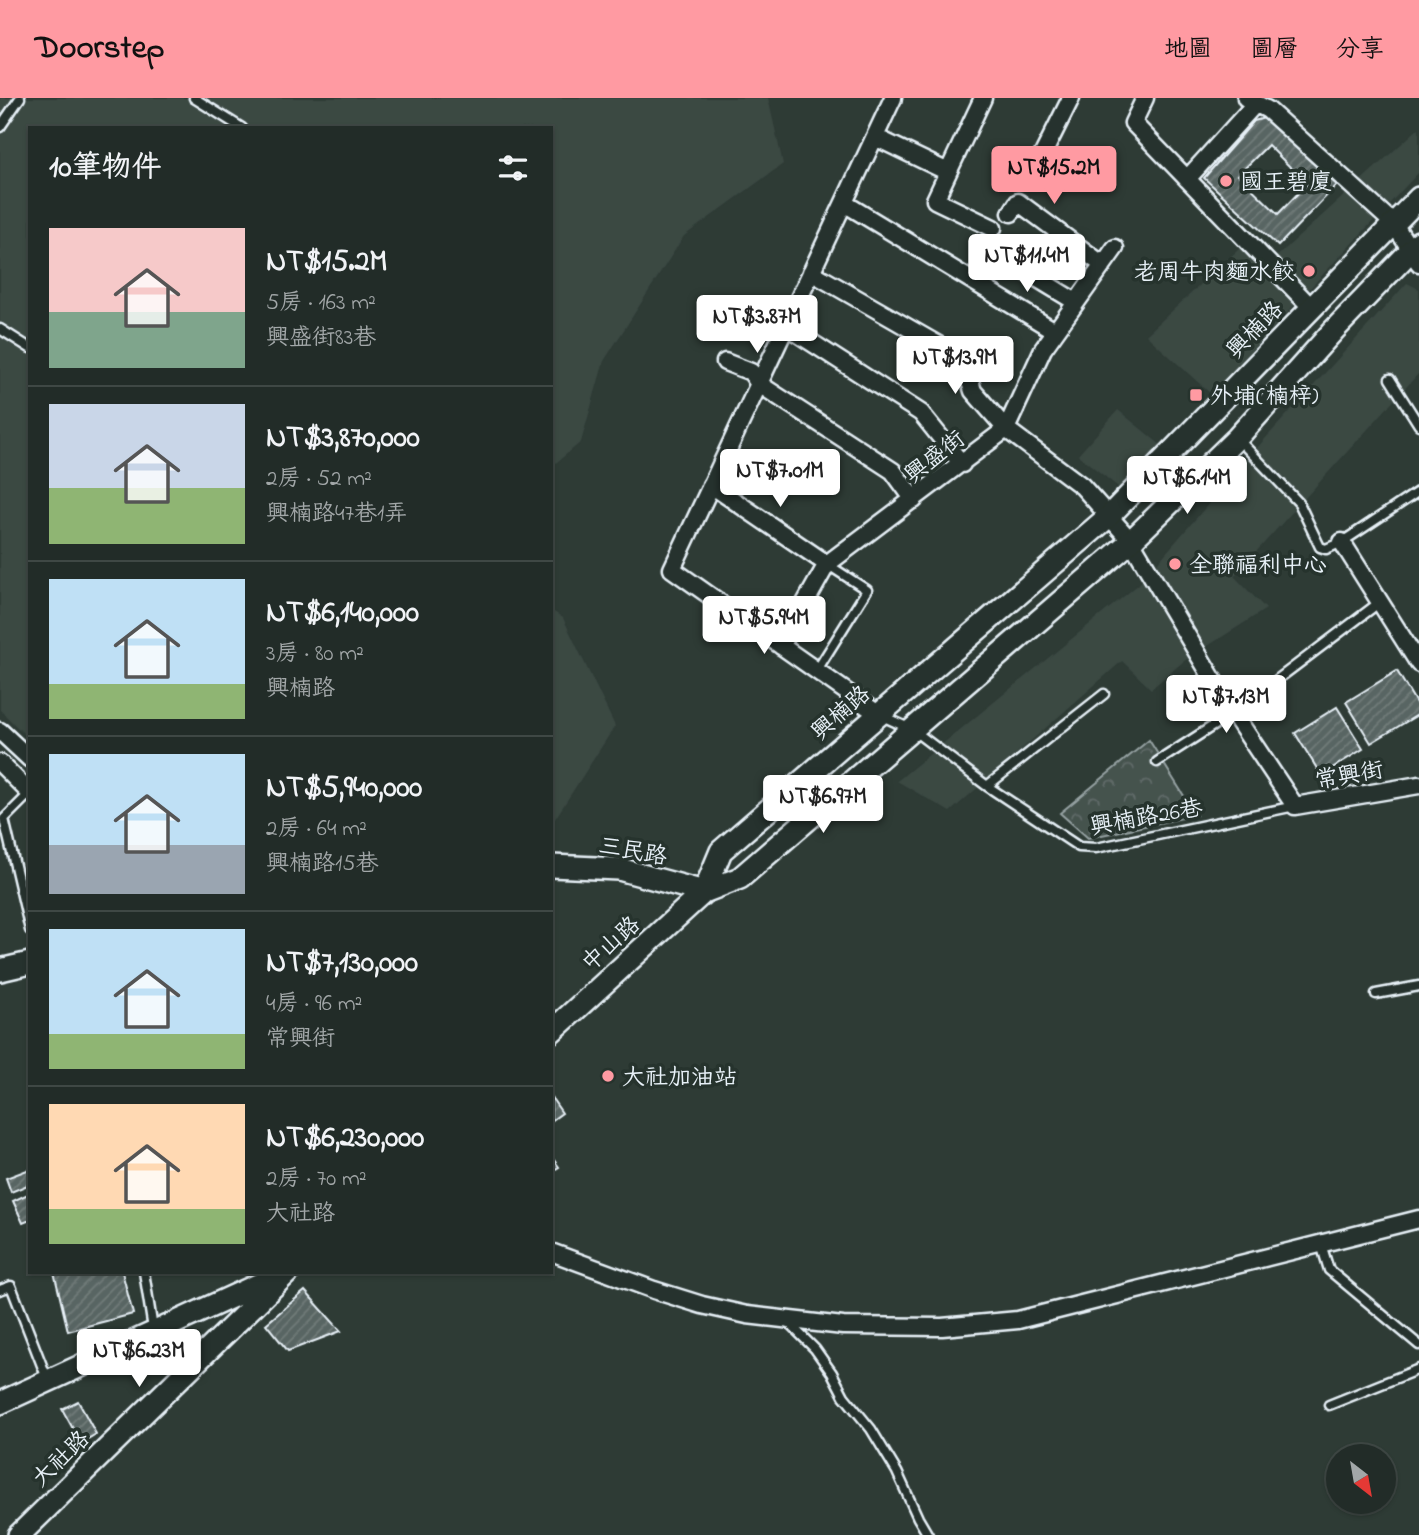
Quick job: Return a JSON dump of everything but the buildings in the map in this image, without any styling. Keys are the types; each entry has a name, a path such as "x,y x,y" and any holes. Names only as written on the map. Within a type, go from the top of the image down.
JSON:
{"street":[{"path":"878,714 671,569 893,98"},
{"path":"983,98 935,200 993,228"},
{"path":"1038,164 1070,98"},
{"path":"1145,98 1133,123 1311,307"},
{"path":"704,892 740,878 1131,541 1237,438 1334,330 1417,250 1394,224 1268,110 1251,101 1187,179"},
{"path":"875,137 948,172"},
{"name":"興楠路","path":"704,892 720,851 1108,517 1419,198"},
{"path":"1011,213 1018,202 1102,265"},
{"path":"844,203 1055,331"},
{"name":"興盛街","path":"781,646 827,564 1006,429 1042,349 1115,248"},
{"path":"997,254 1076,302"},
{"name":"常興街","path":"811,272 963,359 973,391 1006,429 1082,486 1131,541 1233,713 1295,806 1419,785"},
{"path":"786,326 921,413 962,464"},
{"path":"725,362 751,372 758,384 893,471 914,500"},
{"path":"711,485 827,564"},
{"path":"1342,542 1419,664"},
{"path":"0,731 28,758"},
{"path":"0,763 28,791"},
{"name":"三民路","path":"553,866 619,869 704,892"},
{"name":"中山路","path":"553,1029 704,892"},
{"path":"0,970 28,963"},
{"path":"553,1253 702,1306 747,1315 843,1326 930,1327 1017,1320 1419,1219"},
{"path":"0,1403 283,1274"},
{"name":"大社路","path":"19,1535 285,1274"}],"lane":[{"path":"0,127 20,98"},
{"path":"194,98 239,126"},
{"path":"0,329 28,347"},
{"path":"1391,379 1419,425"},
{"path":"1237,438 1298,503 1320,547 1326,549 1342,542 1419,491"},
{"path":"817,670 867,590 827,564"},
{"path":"1157,762 1233,713 1380,602"},
{"path":"987,786 1104,694"},
{"name":"興楠路26巷","path":"878,714 913,730 987,786 1079,847 1096,848 1295,806"},
{"path":"28,795 4,818 28,921"},
{"path":"1376,994 1419,986"},
{"path":"1321,1244 1329,1270 1419,1345"},
{"path":"144,1274 154,1332"},
{"path":"0,1290 11,1286 48,1381"},
{"path":"785,1319 816,1349 844,1396 871,1429 897,1472 928,1535"},
{"path":"1329,1405 1419,1369"}],"shaded area":[{"path":"0,98 768,98 783,164 684,236 604,361 581,442 553,465 553,126 28,126 28,738 0,710"},
{"path":"1419,128 1419,172 1211,394 1146,335 1251,238 1274,259"},
{"path":"1407,283 1419,289 1419,373 1234,576 1266,609 1184,661 1151,689 1122,661 950,812 897,781 1139,584 1264,440"},
{"path":"1118,410 1162,446 1122,490 1078,455"},
{"path":"553,611 563,618 615,726 553,822"}],"green space":[{"path":"1149,740 1196,815 1088,838 1060,813"}],"place":[{"name":"國王碧廈","path":"1226,181"},
{"name":"老周牛肉麵水餃","path":"1309,271"},
{"name":"外埔(楠梓)","path":"1196,395"},
{"name":"全聯福利中心","path":"1175,564"},
{"name":"大社加油站","path":"608,1076"}]}
